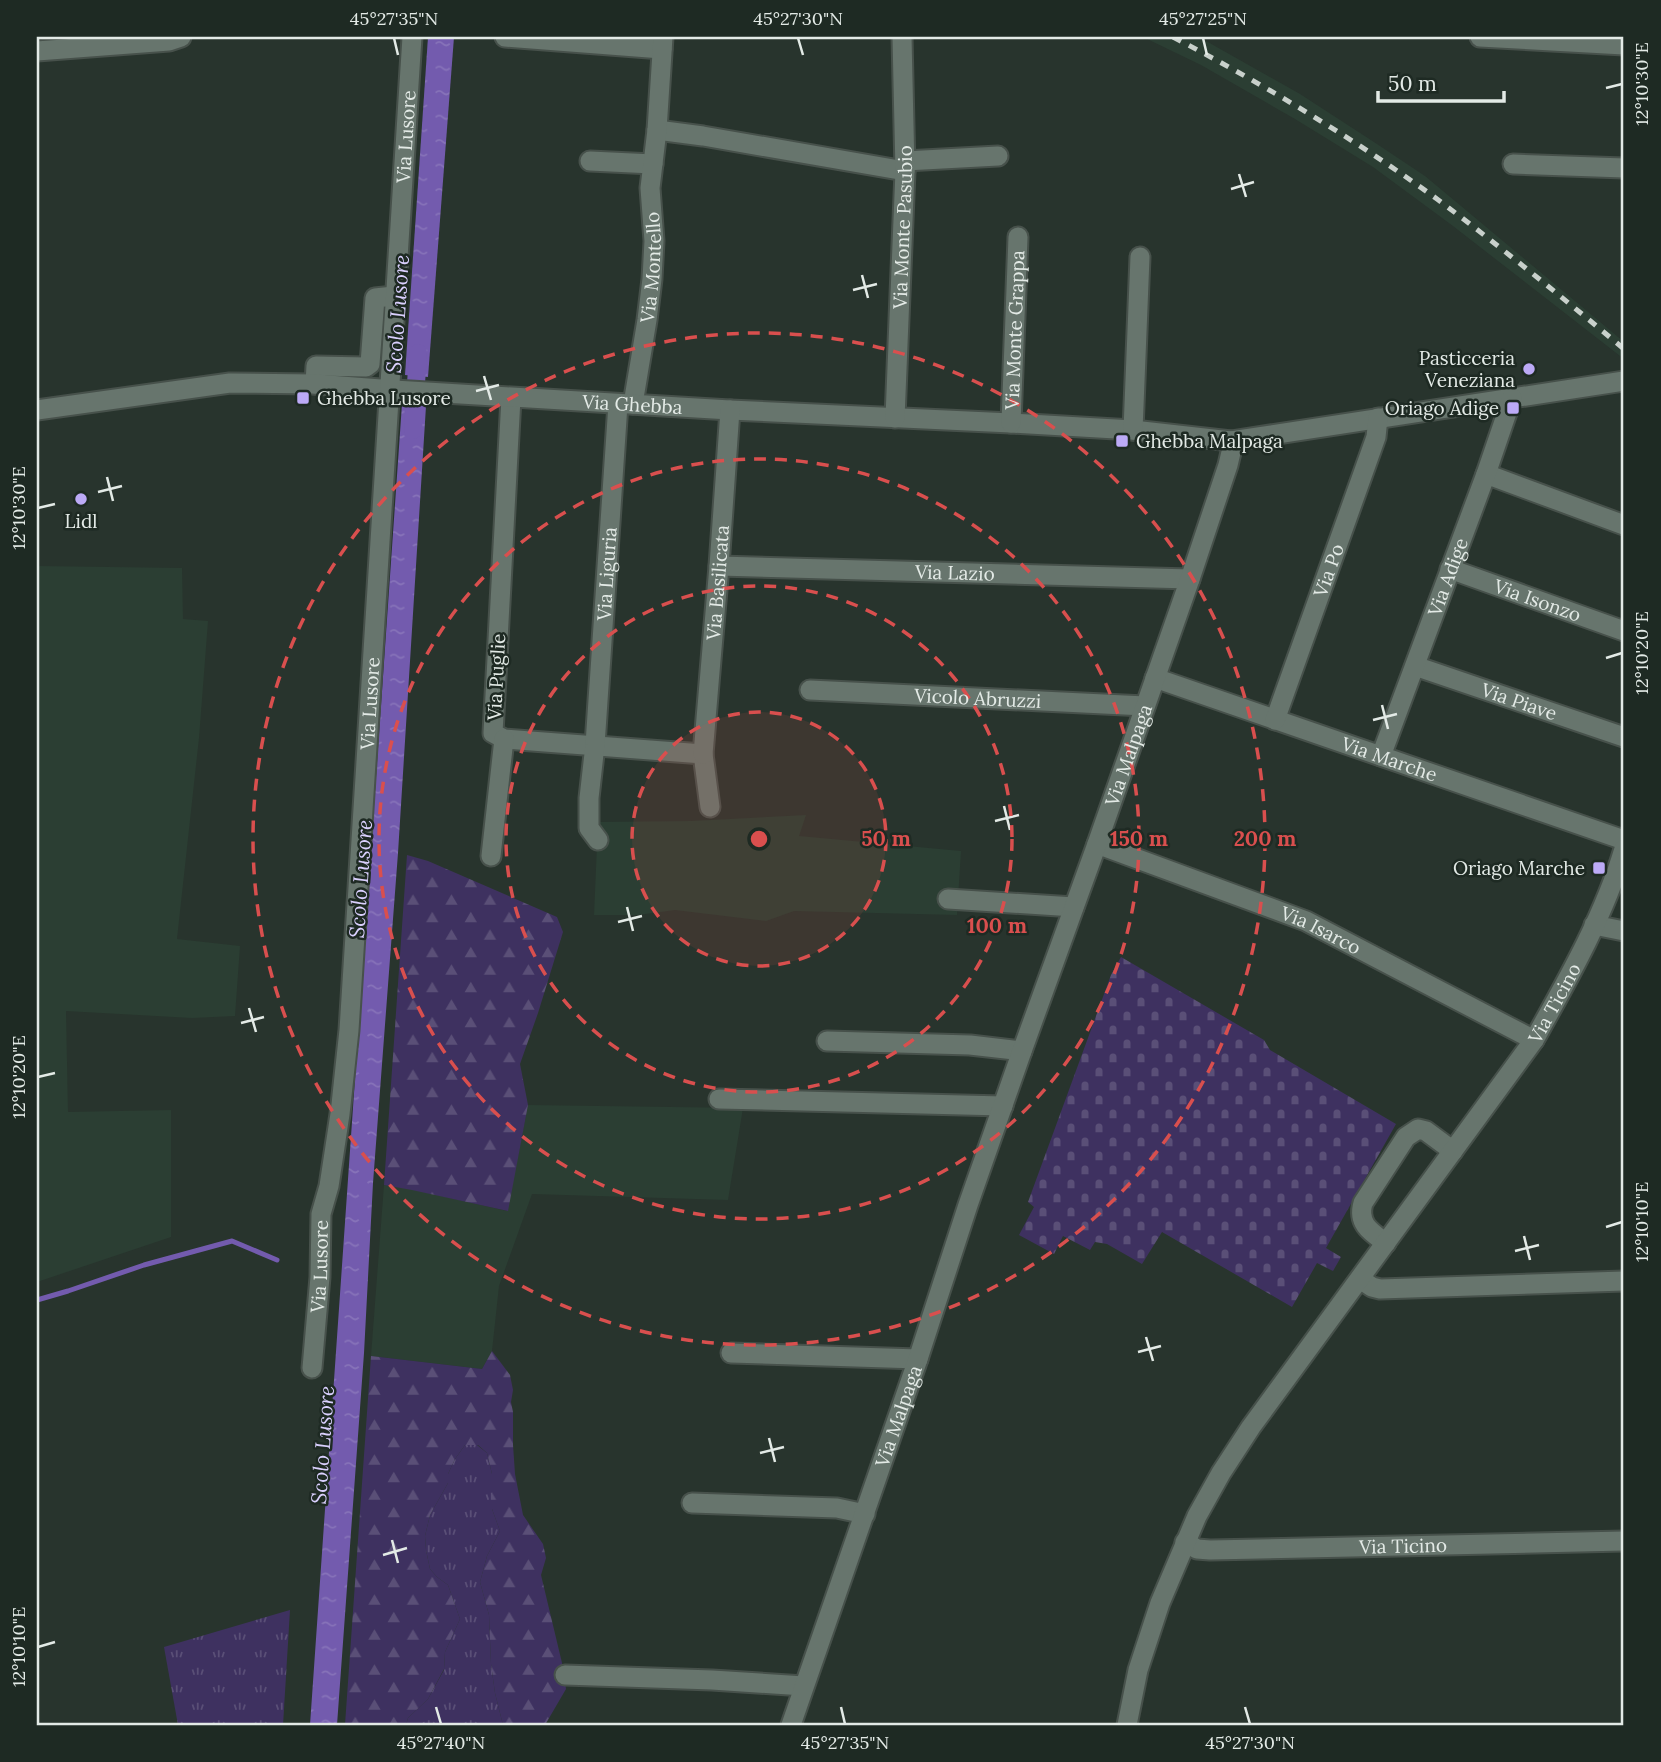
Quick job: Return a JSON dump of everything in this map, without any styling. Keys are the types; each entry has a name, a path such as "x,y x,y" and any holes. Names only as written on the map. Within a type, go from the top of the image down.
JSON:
{"street":[{"path":"37,51 169,41 181,37"},
{"name":"Via Lusore","path":"312,1368 320,1278 321,1214 330,1186 349,1030 392,390 394,296 412,37"},
{"path":"505,37 662,43"},
{"name":"Via Monte Pasubio","path":"895,418 905,166 902,37"},
{"path":"1480,37 1624,45"},
{"name":"Via Montello","path":"625,404 647,320 652,279 654,241 650,188 657,130 662,43"},
{"path":"657,130 905,166 998,156"},
{"path":"590,161 653,164"},
{"path":"1513,164 1624,168"},
{"name":"Via Monte Grappa","path":"1011,423 1018,237"},
{"path":"1133,430 1140,257"},
{"path":"314,383 316,366 366,367 370,364 375,298 394,296"},
{"name":"Via Ghebba","path":"37,410 230,383 314,383 730,411 1133,430 1231,441 1624,382"},
{"name":"Via Puglie","path":"512,398 493,733 504,739 703,754"},
{"name":"Via Adige","path":"1381,756 1512,398"},
{"name":"Via Liguria","path":"598,840 589,828 589,798 625,404"},
{"name":"Via Basilicata","path":"703,754 730,411"},
{"name":"Via Po","path":"1275,720 1376,437 1378,418"},
{"name":"Via Malpaga","path":"791,1725 918,1360 968,1205 1190,579 1228,465 1231,441"},
{"path":"1486,474 1624,525"},
{"name":"Via Lazio","path":"719,566 1190,579"},
{"name":"Via Isonzo","path":"1450,569 1624,631"},
{"name":"Via Piave","path":"1415,666 1624,737"},
{"name":"Via Marche","path":"1155,678 1624,840"},
{"name":"Vicolo Abruzzi","path":"810,690 1145,706"},
{"path":"491,856 504,739"},
{"path":"703,754 710,807"},
{"name":"Via Isarco","path":"1097,844 1306,921 1534,1040"},
{"name":"Via Ticino","path":"1127,1725 1138,1670 1160,1603 1203,1506 1233,1454 1534,1040 1621,869 1624,849"},
{"path":"948,899 1074,907"},
{"path":"1594,925 1624,931"},
{"path":"827,1041 970,1045 1022,1051"},
{"path":"719,1099 1003,1105"},
{"path":"1386,1243 1368,1229 1361,1212 1363,1203 1406,1137 1418,1129 1426,1131 1453,1151"},
{"path":"1360,1279 1380,1289 1624,1281"},
{"path":"731,1353 918,1360"},
{"path":"692,1503 837,1508 865,1514"},
{"name":"Via Ticino","path":"1185,1542 1197,1549 1210,1550 1624,1541"},
{"path":"565,1675 804,1686"}],"shaded area":[{"path":"1143,37 1199,37 1300,94 1425,176 1624,342 1624,359 1373,167 1201,65"},
{"path":"37,566 182,568 183,619 208,621 199,738 177,939 240,946 235,1016 192,1018 66,1011 68,1112 171,1110 171,1237 37,1282"},
{"path":"806,815 799,836 961,851 957,915 794,911 766,921 675,910 638,915 594,915 598,822 691,821"},
{"path":"528,1105 743,1108 728,1200 532,1194 499,1286 492,1351 482,1369 371,1356 384,1185 507,1211"}],"green space":[{"path":"407,855 428,861 557,917 563,932 520,1064 528,1105 508,1211 384,1185"},
{"path":"1121,957 1264,1040 1270,1050 1396,1124 1326,1248 1341,1257 1333,1271 1317,1263 1292,1307 1162,1232 1142,1264 1107,1244 1095,1242 1090,1250 1063,1236 1054,1254 1019,1235 1034,1207 1028,1202 1111,975"},
{"path":"492,1351 510,1375 513,1390 511,1402 515,1474 523,1515 543,1544 546,1558 541,1575 566,1689 545,1725 503,1725 491,1664 489,1615 480,1582 487,1556 500,1531 492,1509 492,1474 487,1453 478,1445 465,1445 448,1474 448,1483 430,1515 425,1536 430,1569 448,1585 460,1619 445,1652 444,1669 428,1699 408,1718 406,1725 345,1725 371,1356 482,1369"},
{"path":"465,1445 477,1445 487,1453 492,1474 492,1509 500,1531 487,1556 480,1582 489,1615 491,1664 503,1725 406,1725 408,1718 428,1699 444,1670 445,1652 460,1619 448,1585 430,1569 425,1536 430,1515 448,1483 448,1474"},
{"path":"290,1610 283,1725 178,1725 164,1647"}],"water":[{"path":"428,37 454,37 428,377 405,375"},
{"path":"402,404 426,406 398,853 373,1183 364,1353 337,1725 310,1725"}],"waterway":[{"name":"Scolo Lusore","path":"413,430 418,353"},
{"path":"37,1300 144,1265 232,1241 277,1260"}],"railway":[{"path":"1173,37 1308,113 1405,176 1485,236 1624,349"}],"place":[{"name":"Pasticceria Veneziana","path":"1529,369"},
{"name":"Ghebba Lusore","path":"303,398"},
{"name":"Oriago Adige","path":"1513,408"},
{"name":"Ghebba Malpaga","path":"1122,441"},
{"name":"Lidl","path":"81,499"},
{"name":"Oriago Marche","path":"1599,868"}]}
